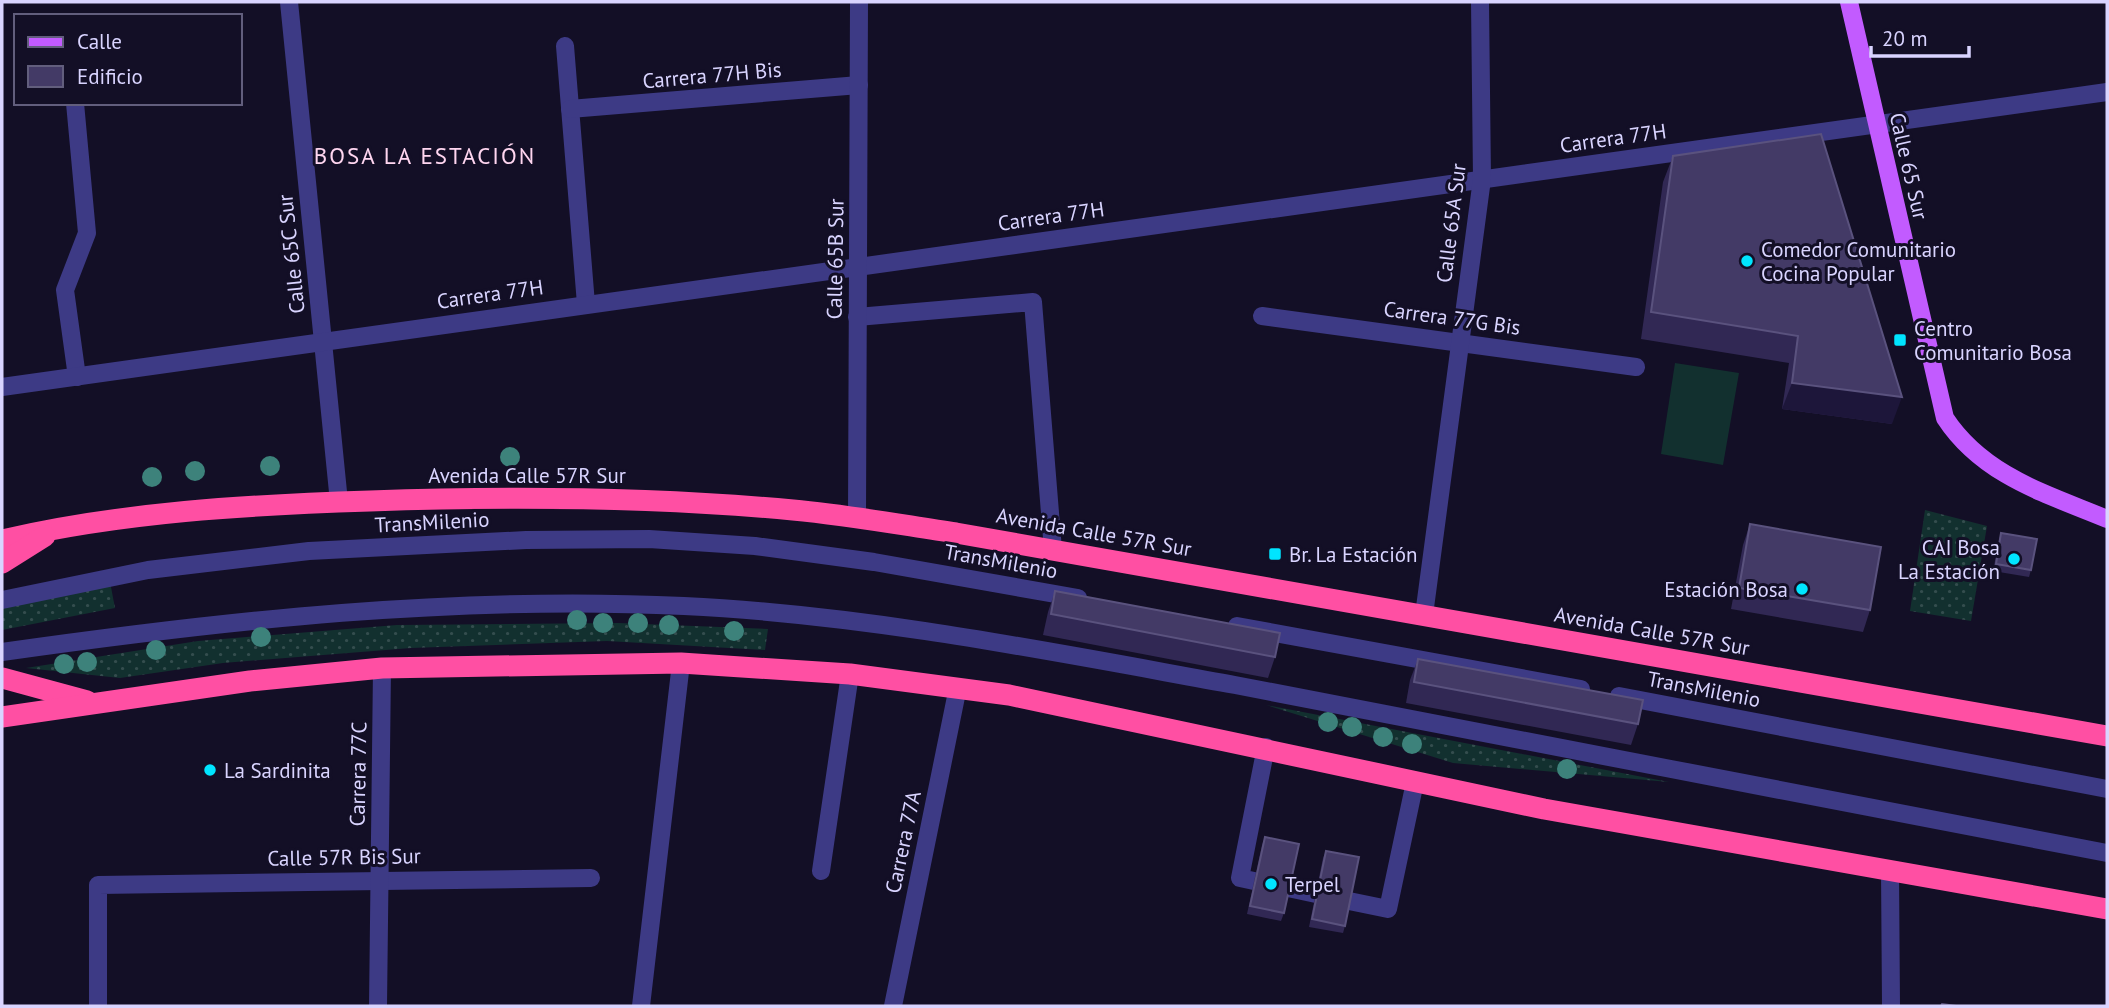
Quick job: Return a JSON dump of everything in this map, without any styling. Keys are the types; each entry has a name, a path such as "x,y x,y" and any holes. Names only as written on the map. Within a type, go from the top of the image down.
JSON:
{"highway":[{"name":"Avenida Calle 57R Sur","path":"2,540 62,526 137,515 339,502 445,498 629,500 729,505 857,518 1053,550 2107,736"},
{"path":"2,563 62,526"},
{"path":"2,717 250,681 382,668 681,663 850,674 958,687 1266,747 1544,809 2107,909"},
{"path":"2,678 93,703"}],"main road":[{"name":"Calle 65 Sur","path":"1849,2 1940,406 1953,430 1974,454 2009,478 2107,519"}],"street":[{"name":"Calle 65C Sur","path":"289,2 339,502"},
{"name":"Calle 65B Sur","path":"857,518 859,2"},
{"name":"Calle 65A Sur","path":"1424,615 1458,342 1482,179 1480,2"},
{"path":"565,46 586,304"},
{"name":"Carrera 77H Bis","path":"570,109 859,85"},
{"name":"Carrera 77H","path":"2,387 2107,92"},
{"path":"75,105 87,233 65,290 77,377"},
{"path":"857,317 1033,302 1053,550"},
{"name":"Carrera 77G Bis","path":"1262,316 1636,368"},
{"name":"TransMilenio","path":"2,600 148,570 309,551 526,540 649,539 755,546 874,562 1093,600"},
{"path":"2,652 188,626 379,608 553,604 682,606 818,615 969,637 1544,742 1776,791 2107,853"},
{"name":"TransMilenio","path":"1216,622 2107,789"},
{"path":"641,1006 681,663"},
{"name":"Carrera 77C","path":"378,1006 382,668"},
{"path":"821,870 850,674"},
{"name":"Carrera 77A","path":"893,1006 958,687"},
{"path":"1254,881 1240,878 1266,747"},
{"path":"1349,901 1388,909 1415,782"},
{"path":"1890,871 1891,1006"},
{"name":"Calle 57R Bis Sur","path":"98,1006 97,885 591,878"},
{"path":"1288,888 1316,894"}],"green space":[{"path":"1675,363 1739,373 1723,465 1661,454"},
{"path":"1925,510 1987,526 1971,621 1910,611"},
{"path":"110,582 115,608 2,630 2,602"},
{"path":"618,623 768,629 765,650 607,641 411,648 223,663 120,678 26,668 198,641 397,625"},
{"path":"1266,705 1669,782 1453,763"}],"building":[{"name":"Comedor Comunitario Cocina Popular","path":"1821,134 1902,397 1792,383 1798,336 1651,312 1673,156"},
{"name":"Estación Bosa","path":"1750,524 1881,547 1870,610 1739,588"},
{"name":"CAI Bosa La Estación","path":"2001,533 2037,539 2031,570 1996,564"},
{"path":"1055,591 1280,633 1275,657 1051,614"},
{"path":"1418,659 1643,700 1638,724 1414,682"},
{"name":"Terpel","path":"1265,837 1299,844 1284,913 1250,906"},
{"path":"1326,851 1359,857 1345,926 1312,919"}],"place":[{"name":"Comedor Comunitario Cocina Popular","path":"1747,261"},
{"name":"Centro Comunitario Bosa","path":"1900,340"},
{"name":"Br. La Estación","path":"1275,554"},
{"name":"CAI Bosa La Estación","path":"2014,559"},
{"name":"Estación Bosa","path":"1802,589"},
{"name":"La Sardinita","path":"210,770"},
{"name":"Terpel","path":"1271,884"}],"district":[{"name":"BOSA LA ESTACIÓN","path":"425,155"}]}
